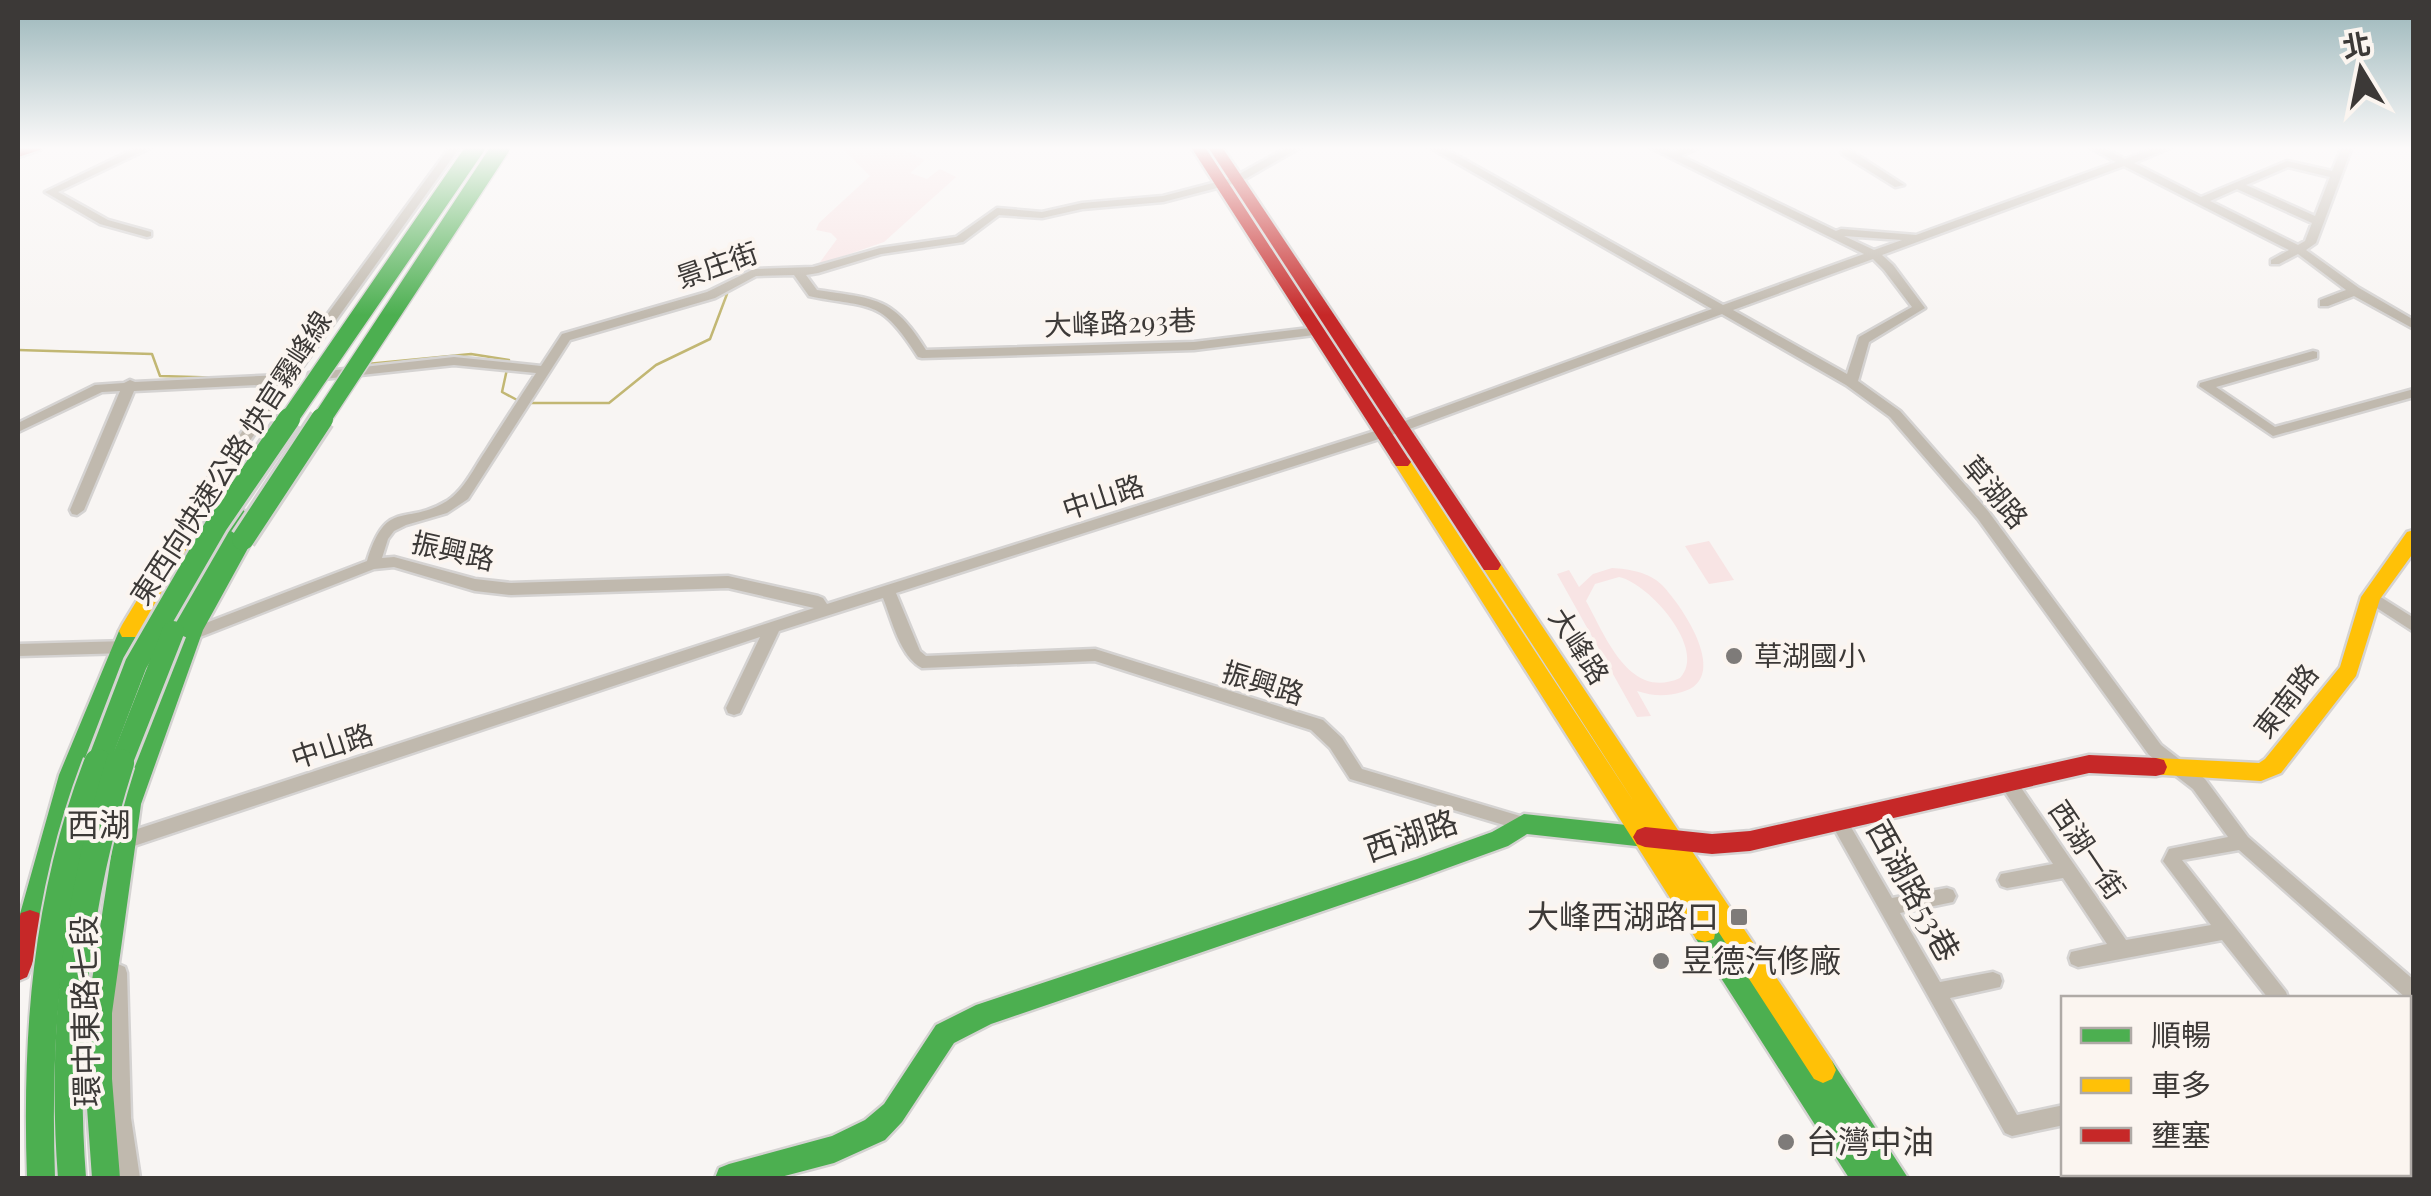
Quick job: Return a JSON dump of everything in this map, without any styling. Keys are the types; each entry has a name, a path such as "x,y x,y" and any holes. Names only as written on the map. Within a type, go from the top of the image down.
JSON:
{"main road":[{"path":"125,640 180,546 439,203"},
{"name":"東西向快速公路 快官霧峰線","path":"41,1178 37,1065 54,918 88,788 136,664 210,535 442,203"},
{"name":"環中東路七段","path":"116,914 122,842 150,740 192,632 186,621 224,547 444,203"},
{"name":"東西向快速公路 快官霧峰線","path":"72,1178 66,1042 74,957 99,831 132,724 159,660 219,546 444,203"},
{"path":"192,632 243,539 446,203"},
{"name":"大峰路","path":"1241,203 1318,331 1670,839 1894,1178"},
{"name":"大峰路","path":"1242,203 1865,1178"},
{"name":"環中東路七段","path":"32,1178 26,1131 27,1041 38,964 30,921 70,775 125,640 168,590 335,370"},
{"name":"東南路","path":"2180,770 2247,774 2273,766 2349,670 2372,597 2413,538"},
{"path":"1524,824 1646,838 1750,842 2089,764 2180,770"},
{"name":"西湖路","path":"729,1178 834,1149 875,1130 893,1114 946,1034 985,1014 1417,869 1500,839 1524,824"},
{"name":"環中東路七段","path":"80,1178 74,1097 82,953 91,890 122,842"},
{"path":"106,1178 98,1070 104,949 116,914"},
{"path":"18,968 30,921"}],"street":[{"path":"69,203 104,222 147,234"},
{"name":"環中東路七段","path":"125,640 136,604 192,510 287,380 435,203"},
{"name":"景庄街","path":"373,564 386,530 394,523 439,514 463,496 566,337 711,296 754,274 798,272 880,251 958,240 996,211 1042,215 1119,203"},
{"name":"草湖路","path":"1534,203 1850,382 1895,414 1983,515 2155,750 2199,784 2242,842 2413,993"},
{"path":"1768,203 1894,268 1902,290 1919,308 1864,340 1850,382"},
{"name":"中山路","path":"44,867 773,627 1390,431 2018,203"},
{"path":"2204,203 2299,250 2355,291 2414,324"},
{"path":"2276,203 2318,222"},
{"path":"2276,262 2310,243 2326,203"},
{"path":"1823,230 1926,237"},
{"name":"大峰路293巷","path":"798,272 813,294 862,297 876,302 900,319 922,354 1194,346 1318,331"},
{"path":"2324,303 2355,291"},
{"path":"2313,355 2204,386 2273,432 2414,393"},
{"path":"18,428 80,396 130,384 287,380 335,370 454,362 544,370"},
{"path":"76,510 130,384"},
{"name":"振興路","path":"18,650 192,632 373,564 394,562 475,584 511,589 728,582 818,602 824,611"},
{"name":"振興路","path":"888,591 914,654 922,662 1009,661 1058,654 1119,660 1318,725 1336,742 1356,774 1524,824"},
{"path":"2372,597 2414,626"},
{"path":"734,708 773,627"},
{"name":"西湖一街","path":"2007,781 2122,950"},
{"name":"西湖路53巷","path":"1838,820 2012,1126 2061,1116"},
{"path":"2242,842 2176,854 2172,860 2222,931 2277,996"},
{"path":"2007,880 2067,869"},
{"path":"1888,907 1947,896"},
{"name":"環中東路七段","path":"116,914 121,1118 130,1178"},
{"name":"環中東路七段","path":"18,949 30,921"},
{"path":"2078,958 2222,931"},
{"path":"1935,992 1993,982"}],"shaded area":[{"path":"841,203 927,203 884,242 818,265 837,239 831,233 816,230"},
{"path":"1709,541 1734,580 1709,584 1685,546"},
{"path":"1618,568 1651,577 1671,596 1699,642 1703,673 1696,685 1670,695 1637,691 1651,716 1637,717 1557,574 1569,570 1579,587 1593,574","holes":["1619,577 1659,604 1681,635 1687,666 1680,678 1662,683 1633,673 1611,646 1586,601 1595,584"]}],"waterway":[{"path":"528,403 609,403 656,365 710,339 727,294"},
{"path":"18,350 152,354 160,376 228,378"},
{"path":"367,364 471,354 509,360 502,392 519,401"},
{"path":"258,376 288,373"}],"traffic: fast":[{"path":"41,1178 37,1065 54,918 88,788 136,664 217,524 438,203"},
{"path":"243,539 464,203"},
{"path":"116,914 130,804 193,630 186,621 243,517"},
{"path":"193,630 243,539"},
{"path":"33,933 30,921 70,775 129,631 140,619"},
{"path":"72,1178 66,1105 67,1035 72,966 84,898 99,831 120,765 173,632"},
{"path":"729,1178 834,1149 875,1130 893,1113 945,1034 985,1014 1417,869 1500,839 1524,824 1645,837"},
{"path":"106,1178 98,1046 103,980 116,914"},
{"path":"1705,931 1865,1178"},
{"path":"1823,1070 1894,1178"}],"traffic: slow":[{"path":"1402,462 1705,931"},
{"path":"2156,767 2261,772 2273,766 2349,670 2371,597 2414,537"},
{"path":"129,631 180,546"},
{"path":"1491,565 1823,1070"}],"traffic: jam":[{"path":"1234,203 1402,462"},
{"path":"1252,203 1491,565"},
{"path":"1645,837 1712,844 1750,841 2089,764 2156,767"},
{"path":"18,969 30,921"}],"place":[{"name":"草湖國小","path":"1734,656"},
{"name":"大峰西湖路口","path":"1739,917"},
{"name":"昱德汽修廠","path":"1661,961"},
{"name":"台灣中油","path":"1786,1142"}],"district":[{"name":"西湖","path":"99,825"}]}
